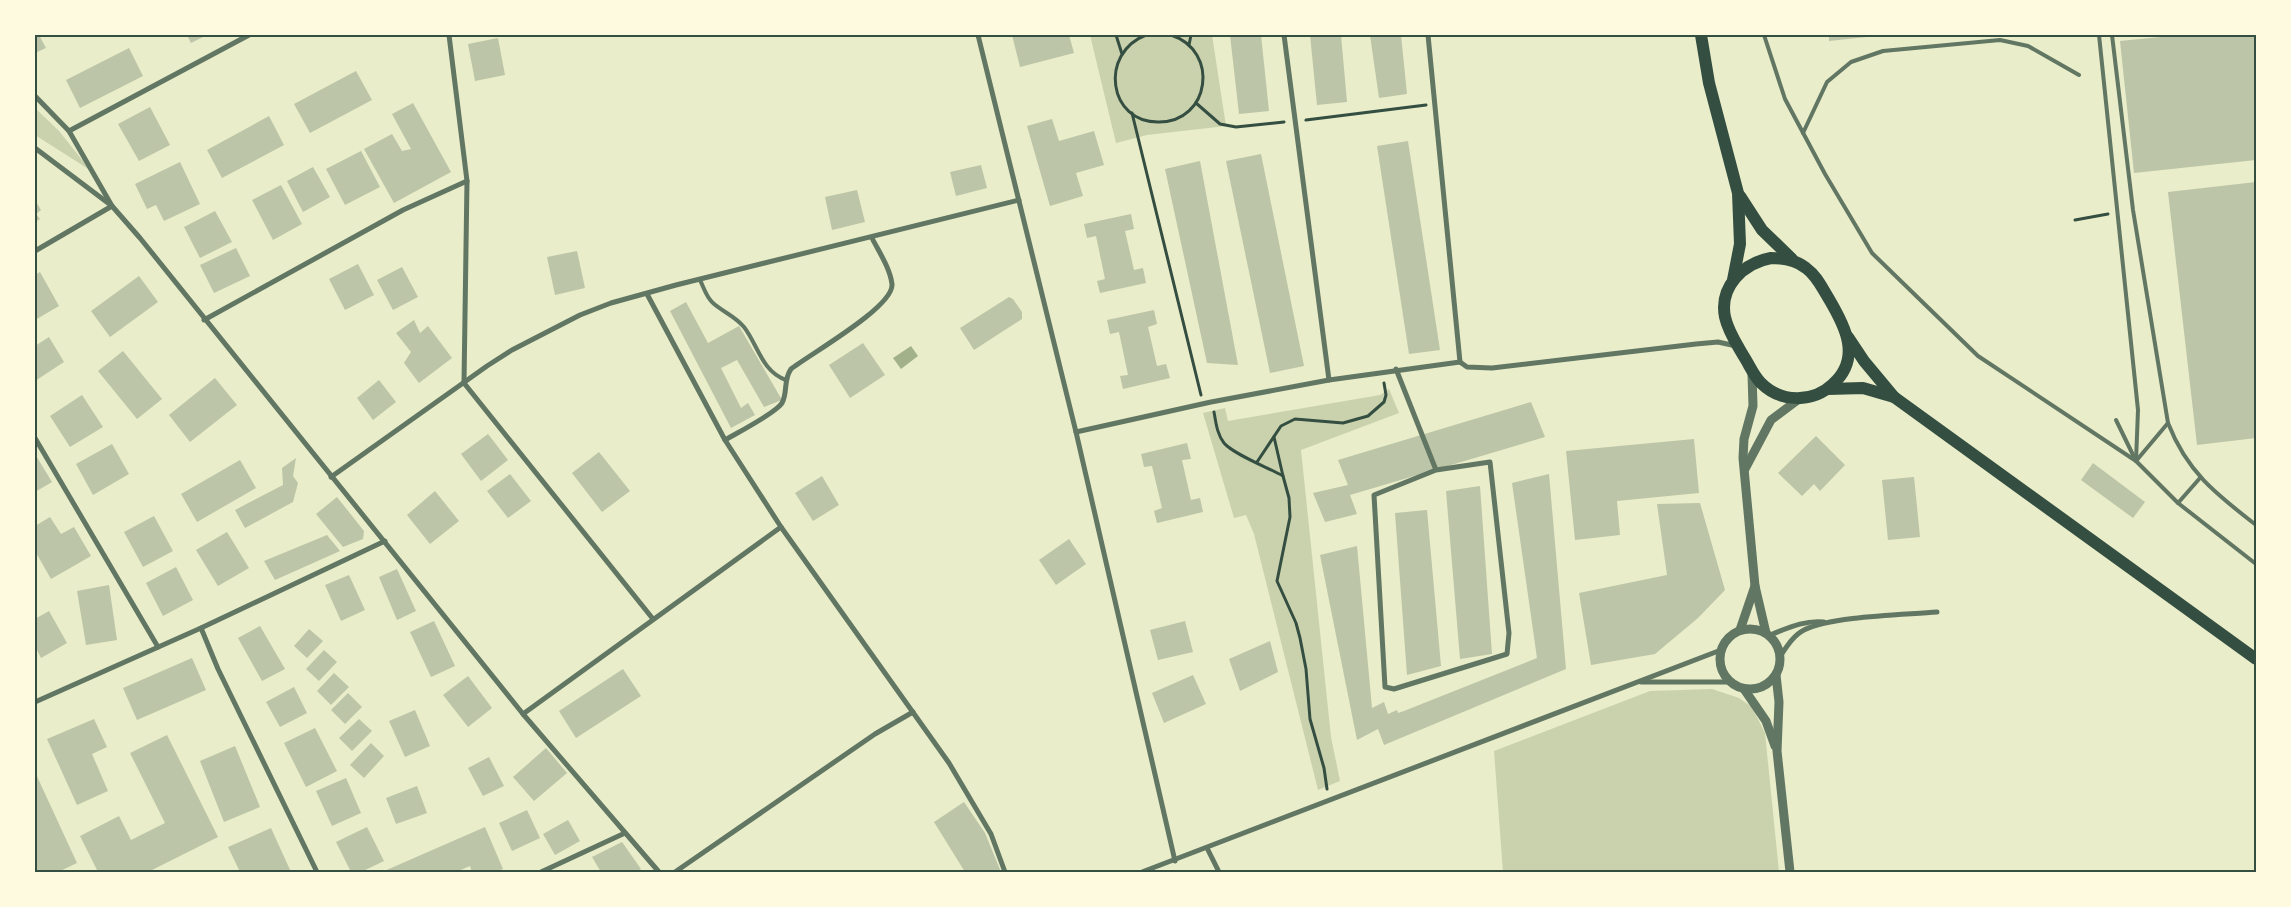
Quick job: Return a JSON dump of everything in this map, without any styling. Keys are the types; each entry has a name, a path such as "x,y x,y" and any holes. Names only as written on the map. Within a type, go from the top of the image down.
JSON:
{"main road":[{"path":"1701,35 1710,83 1738,193 1740,244 1733,280 1724,302 1725,316 1730,332 1762,384 1775,393 1799,399 1814,396 1836,383 1844,369 1849,353 1848,337"},
{"path":"1738,193 1762,230 1816,279 1864,362 1894,397 2256,659"},
{"path":"1733,280 1746,267 1761,260 1782,258 1794,261"},
{"path":"1828,389 1863,388 1894,397"}],"street":[{"path":"70,130 249,35"},
{"path":"449,35 466,181 464,383 653,619"},
{"path":"978,35 1076,432 1175,860"},
{"path":"1284,35 1329,380"},
{"path":"1428,35 1460,362"},
{"path":"35,96 70,130 112,206 523,714 659,872"},
{"path":"35,148 112,206"},
{"path":"204,320 403,210 466,181"},
{"path":"331,477 512,350 580,315 611,303 1019,200"},
{"path":"35,251 112,206"},
{"path":"725,440 778,408 785,395 786,380 791,369 871,314 891,292 892,284 887,268 872,238"},
{"path":"647,294 725,440 781,527 950,763 991,834 1005,872"},
{"path":"1076,432 1211,402 1396,369 1460,362 1467,367 1492,368 1718,342 1738,347"},
{"path":"1396,369 1436,470"},
{"path":"1744,689 1762,687 1776,675 1781,655 1778,645 1768,634 1755,586 1743,458 1744,439 1754,396 1752,370"},
{"path":"1745,469 1771,420 1799,399"},
{"path":"35,438 158,647"},
{"path":"1490,462 1510,633 1507,654 1394,689 1385,687 1374,495 1436,470 1490,462"},
{"path":"523,714 781,527"},
{"path":"35,702 201,628 384,541"},
{"path":"1740,630 1755,586"},
{"path":"1781,655 1803,630 1827,623 1937,612"},
{"path":"1777,750 1766,721 1744,689 1731,682 1721,667 1721,650 1725,641 1740,630 1749,628 1768,634 1811,620 1827,623"},
{"path":"201,628 218,669 317,872"},
{"path":"1142,872 1721,650"},
{"path":"1776,675 1779,702 1777,750 1790,872"},
{"path":"1638,682 1731,682"},
{"path":"675,872 875,734 913,712"},
{"path":"541,872 625,833"},
{"path":"1207,848 1219,872"}],"lane":[{"path":"1764,35 1785,98 1825,174 1872,253 1978,356 2136,461 2178,504 2254,564 2256,559"},
{"path":"2099,35 2138,410 2136,461"},
{"path":"2112,35 2133,210 2168,423 2177,447 2200,478 2256,525"},
{"path":"1803,133 1828,82 1851,62 1883,51 2000,40 2028,46 2079,75"},
{"path":"700,280 713,303 736,319 745,329 762,359 776,377 786,380"},
{"path":"2116,420 2136,461"},
{"path":"2136,461 2168,423"},
{"path":"2178,504 2200,478"}],"path":[{"path":"1116,35 1122,54"},
{"path":"1146,35 1136,39 1122,54 1114,75 1116,89 1122,102 1132,113 1144,120 1159,122 1173,120 1186,113 1196,103 1202,89 1204,74 1200,60 1189,45 1180,38 1171,35"},
{"path":"1189,45 1191,35"},
{"path":"1196,103 1220,124 1236,127 1435,104"},
{"path":"1132,113 1200,395 1209,393 1218,433 1224,444 1238,454 1283,476"},
{"path":"1257,462 1281,426 1295,419 1343,423 1368,416 1384,402 1386,395 1381,371"},
{"path":"1274,437 1289,498 1290,517 1276,581 1296,623 1300,638 1306,669 1310,719 1324,768 1327,789"}],"shaded area":[{"path":"1090,35 1212,35 1226,126 1147,135 1116,143"},
{"path":"35,108 59,131 90,170 35,135"},
{"path":"911,346 918,356 901,369 893,358"},
{"path":"1389,389 1399,413 1301,450 1331,737 1340,781 1318,790 1254,534 1246,515 1234,518 1203,413 1225,408 1228,421 1380,395"},
{"path":"1712,689 1739,698 1752,707 1765,733 1779,872 1503,872 1494,751 1650,691"}],"building":[{"path":"35,35 39,35 46,48 35,53"},
{"path":"187,35 207,35 191,43"},
{"path":"1012,35 1069,35 1074,53 1020,67"},
{"path":"1230,35 1261,35 1269,111 1239,114"},
{"path":"1310,35 1341,35 1347,102 1317,105"},
{"path":"1370,35 1401,35 1407,94 1379,98"},
{"path":"1829,35 1876,35 1876,36 1829,41"},
{"path":"2181,35 2256,35 2256,160 2134,173 2120,41"},
{"path":"498,38 505,75 475,81 468,44"},
{"path":"129,48 143,76 80,108 66,80"},
{"path":"356,71 372,100 310,133 294,104"},
{"path":"413,103 451,172 394,203 364,149 392,134 402,151 411,149 392,114"},
{"path":"150,107 170,145 139,161 118,124"},
{"path":"269,116 284,145 222,178 207,150"},
{"path":"1052,119 1059,141 1094,131 1104,165 1076,173 1083,196 1050,206 1027,126"},
{"path":"1408,141 1440,350 1409,354 1377,146"},
{"path":"361,151 380,187 345,205 326,169"},
{"path":"1261,154 1304,366 1270,373 1226,161"},
{"path":"1200,161 1238,365 1207,363 1165,169"},
{"path":"180,162 200,204 164,221 156,205 147,209 135,184"},
{"path":"981,165 987,188 956,196 950,172"},
{"path":"313,167 330,197 303,212 287,181"},
{"path":"2256,182 2256,438 2197,445 2168,192"},
{"path":"281,185 302,224 273,240 252,200"},
{"path":"857,190 865,222 832,230 825,197"},
{"path":"35,200 41,210 36,214 40,219 35,222"},
{"path":"215,211 232,242 200,258 184,227"},
{"path":"1131,214 1134,229 1125,231 1134,270 1143,268 1146,283 1100,293 1097,281 1105,279 1096,236 1087,238 1084,224"},
{"path":"236,248 250,276 214,293 200,265"},
{"path":"577,251 585,288 555,295 547,257"},
{"path":"358,264 374,295 345,310 329,279"},
{"path":"402,267 418,297 393,310 377,280"},
{"path":"40,272 59,306 35,320 35,275"},
{"path":"139,276 158,302 110,337 91,311"},
{"path":"1009,297 1013,299 1022,312 1022,319 974,350 960,328"},
{"path":"686,302 708,343 739,326 782,400 764,407 737,360 721,368 741,408 748,403 755,415 731,428 670,311"},
{"path":"1154,310 1157,324 1148,327 1157,366 1166,364 1170,378 1123,389 1120,376 1128,375 1119,332 1110,334 1107,320"},
{"path":"414,320 420,333 428,326 452,358 419,383 404,363 411,352 396,333"},
{"path":"49,337 64,362 35,381 35,346"},
{"path":"863,343 885,375 850,398 829,365"},
{"path":"123,351 162,399 137,419 98,371"},
{"path":"215,378 237,405 190,442 169,415"},
{"path":"379,380 396,402 373,420 357,398"},
{"path":"82,395 103,427 70,447 50,416"},
{"path":"1531,402 1545,437 1350,495 1357,514 1325,522 1313,493 1348,485 1338,460"},
{"path":"488,434 508,460 481,481 461,454"},
{"path":"1816,436 1845,465 1820,491 1814,484 1802,496 1778,473"},
{"path":"1694,439 1699,493 1617,501 1620,535 1575,540 1566,451"},
{"path":"1187,443 1191,459 1182,460 1191,500 1200,498 1203,512 1157,523 1154,511 1162,508 1152,466 1144,467 1141,454"},
{"path":"112,444 129,474 93,495 76,464"},
{"path":"599,452 630,491 602,512 572,473"},
{"path":"35,454 52,482 35,492"},
{"path":"296,458 293,476 298,483 293,502 245,528 235,510 283,485 282,468"},
{"path":"240,460 256,488 197,522 181,494"},
{"path":"2093,463 2145,502 2133,518 2081,480"},
{"path":"510,474 531,501 508,518 487,491"},
{"path":"1549,474 1566,669 1384,745 1378,729 1357,740 1320,555 1357,546 1372,708 1384,702 1388,714 1397,710 1398,713 1404,711 1537,658 1512,483"},
{"path":"822,476 839,505 813,521 795,493"},
{"path":"1914,477 1920,537 1888,540 1882,480"},
{"path":"1480,486 1492,654 1460,659 1446,491"},
{"path":"435,491 459,521 430,544 407,515"},
{"path":"337,497 364,531 363,539 343,547 316,514"},
{"path":"1700,503 1725,590 1698,618 1655,654 1591,665 1579,593 1667,575 1657,504"},
{"path":"1427,510 1441,666 1407,675 1395,513"},
{"path":"154,516 173,551 143,567 124,532"},
{"path":"50,517 61,534 74,527 91,556 51,579 35,551 35,526"},
{"path":"227,532 249,568 218,586 196,550"},
{"path":"327,535 340,551 275,580 264,561"},
{"path":"1069,539 1086,564 1056,585 1039,560"},
{"path":"176,567 193,600 163,616 146,583"},
{"path":"397,569 416,611 397,620 379,577"},
{"path":"349,575 365,610 341,621 325,585"},
{"path":"109,585 117,640 86,645 77,591"},
{"path":"49,611 67,643 41,658 35,646 35,619"},
{"path":"434,621 455,666 431,677 410,632"},
{"path":"1185,621 1193,652 1158,660 1150,630"},
{"path":"260,626 285,669 262,681 238,638"},
{"path":"309,629 323,641 307,658 294,646"},
{"path":"1270,641 1278,672 1240,691 1229,659"},
{"path":"324,650 337,662 319,681 306,669"},
{"path":"192,658 206,690 137,720 123,688"},
{"path":"623,669 641,696 576,738 559,711"},
{"path":"334,673 349,687 331,705 317,691"},
{"path":"1193,675 1206,704 1164,723 1152,693"},
{"path":"468,676 492,708 468,727 443,695"},
{"path":"294,687 307,713 280,727 266,702"},
{"path":"348,693 362,707 345,724 331,710"},
{"path":"415,710 430,746 405,757 389,721"},
{"path":"94,719 107,747 92,754 108,791 77,805 47,739"},
{"path":"359,719 372,731 352,751 339,738"},
{"path":"315,728 337,771 306,787 284,743"},
{"path":"167,735 218,837 148,872 98,872 80,836 119,816 131,840 165,823 130,753"},
{"path":"371,743 384,756 364,778 350,765"},
{"path":"235,746 260,807 224,822 200,761"},
{"path":"546,748 567,773 534,801 513,777"},
{"path":"489,757 504,786 483,796 468,768"},
{"path":"35,772 77,863 58,872 35,872"},
{"path":"346,778 361,813 332,826 316,791"},
{"path":"417,786 427,813 396,824 386,798"},
{"path":"964,802 985,833 1001,872 965,872 934,822"},
{"path":"527,810 540,838 512,851 499,823"},
{"path":"568,820 580,841 555,855 543,834"},
{"path":"367,827 384,861 361,872 351,872 336,842"},
{"path":"485,827 503,869 496,872 472,872 470,866 456,872 382,872"},
{"path":"271,828 291,872 240,872 228,847"},
{"path":"622,842 641,869 636,872 601,872 592,857"}]}
